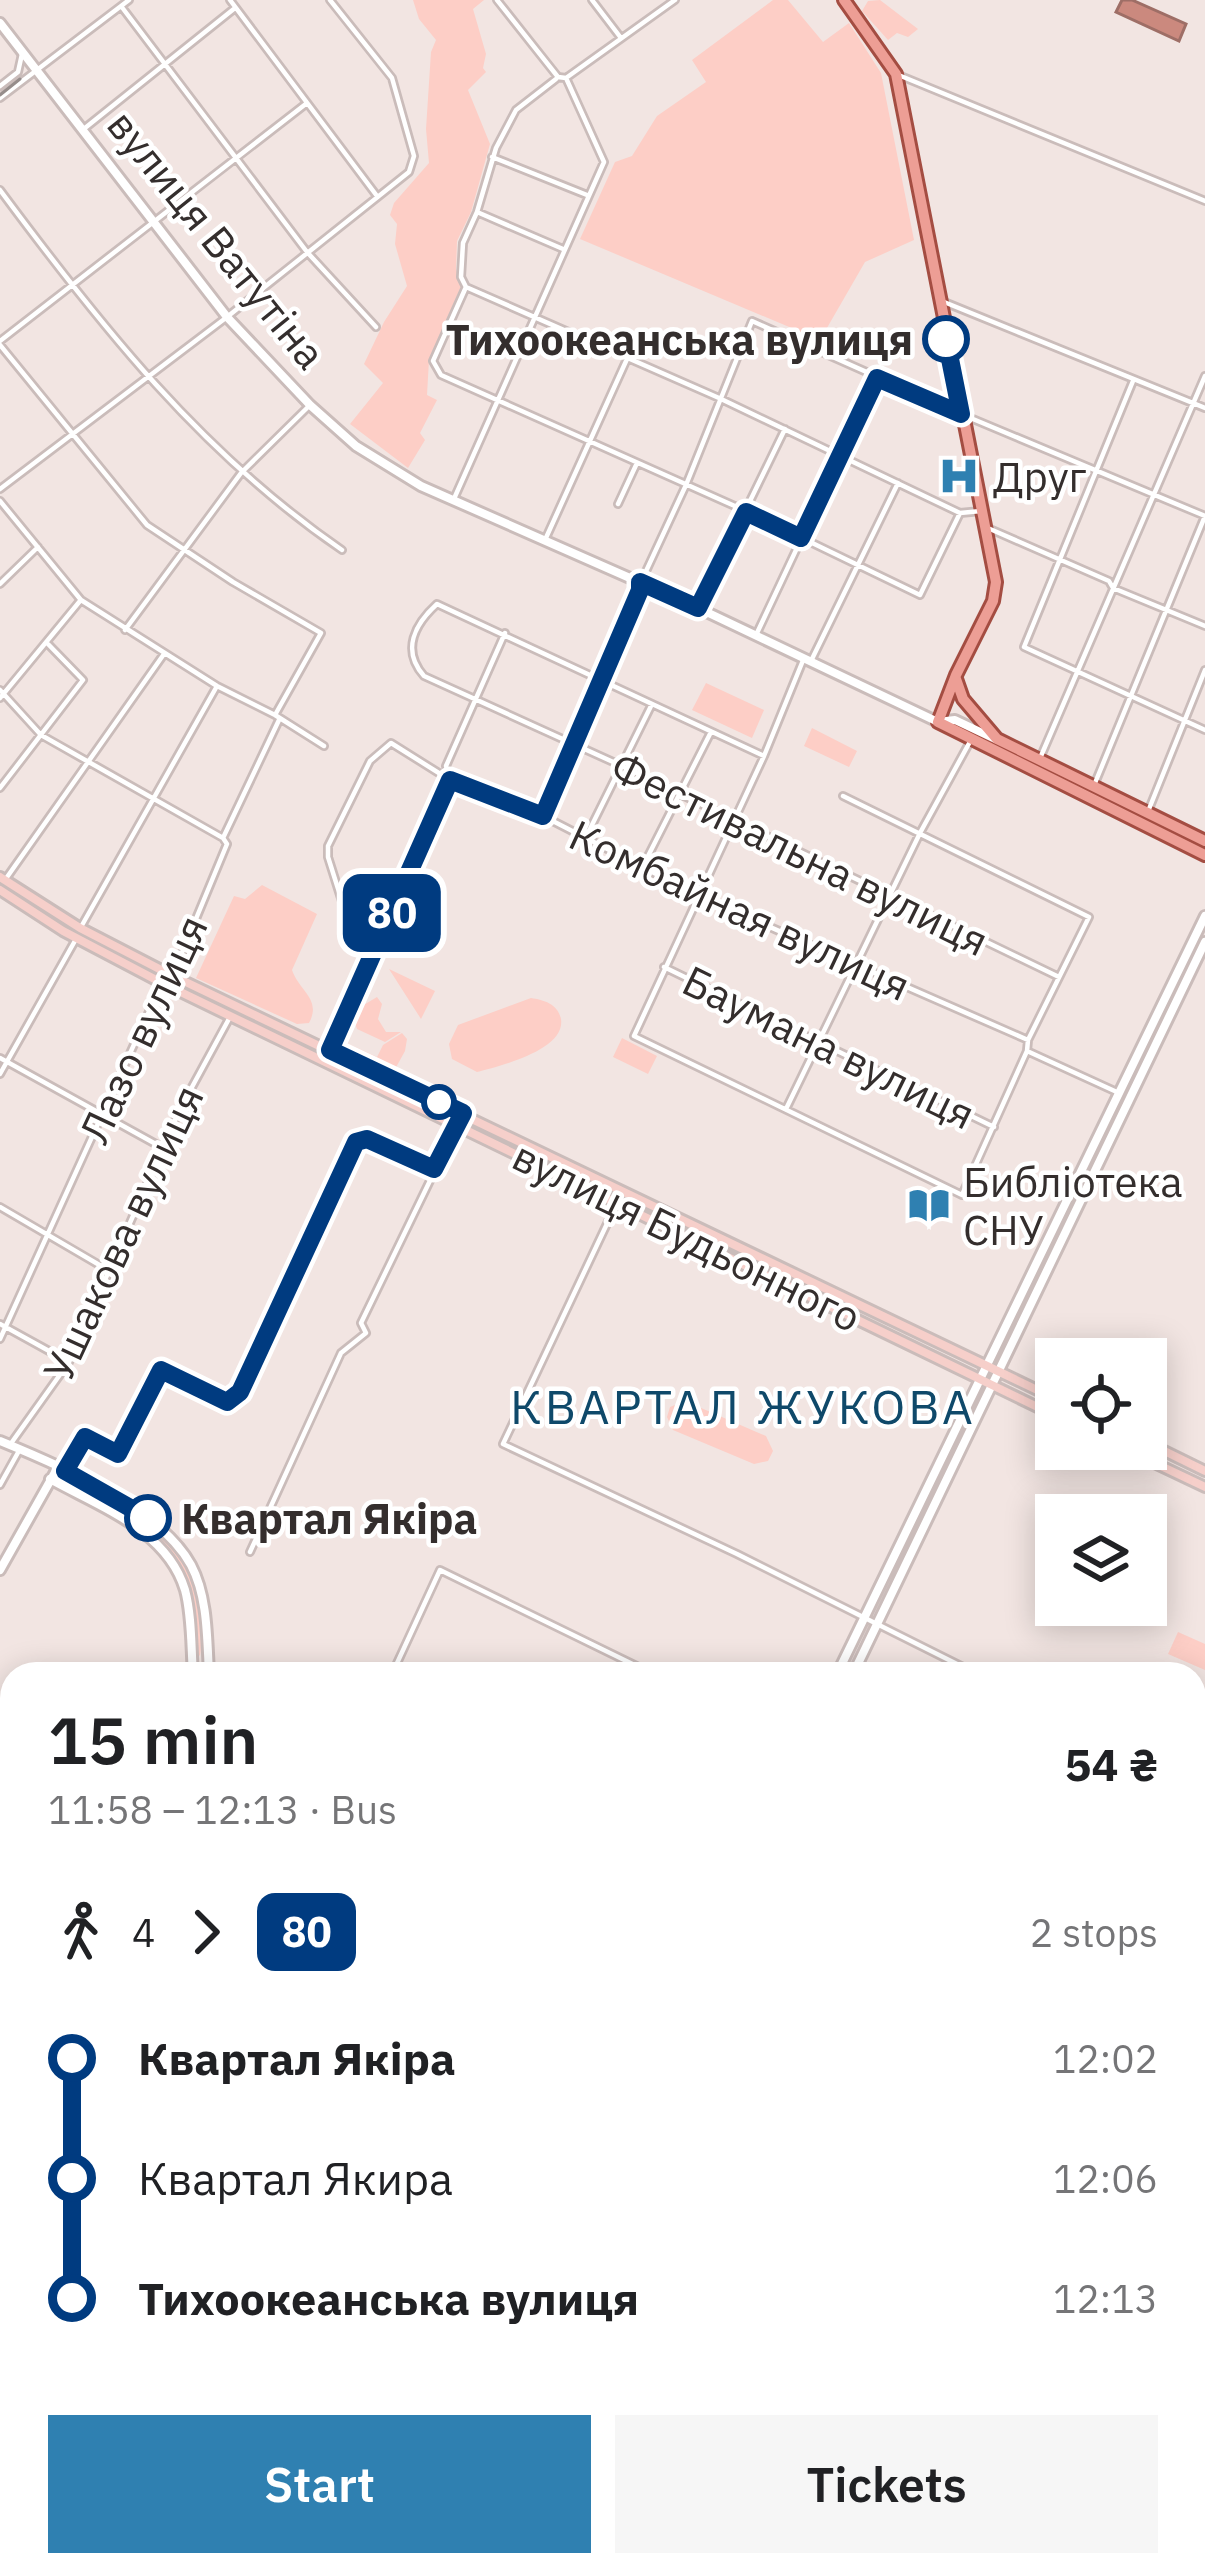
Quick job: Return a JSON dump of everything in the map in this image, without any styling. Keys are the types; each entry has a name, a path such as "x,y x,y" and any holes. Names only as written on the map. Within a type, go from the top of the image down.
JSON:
{"main road":[{"path":"851,4 896,74 996,592 938,722"},
{"path":"956,676 963,699 997,739"},
{"name":"вулиця Ватутіна","path":"938,722 1205,855"},
{"name":"вулиця Ватутіна","path":"997,739 1205,841"},
{"name":"вулиця Будьонного","path":"2,883 170,974 1035,1389"},
{"name":"вулиця Будьонного","path":"2,883 76,939 162,983 1035,1406"},
{"path":"457,1125 463,1113"},
{"path":"1167,1452 1205,1471"},
{"path":"1167,1469 1205,1487"}],"street":[{"path":"0,98 129,0"},
{"path":"230,0 377,196"},
{"path":"0,489 409,172 414,156 392,78 330,0"},
{"path":"453,501 604,162 562,78 497,0"},
{"path":"592,0 621,38"},
{"path":"675,0 516,110 492,158 463,243 461,277 466,287 719,398 960,513 982,512"},
{"path":"121,7 307,252 376,327"},
{"path":"83,129 235,8"},
{"name":"вулиця Ватутіна","path":"0,23 227,317 356,446 453,501 698,608 938,722 955,720 997,739"},
{"path":"0,86 21,68 20,49"},
{"path":"896,74 1205,201"},
{"path":"183,550 148,525 0,343 307,103"},
{"path":"492,158 588,196"},
{"path":"0,190 147,378 241,473 342,550"},
{"path":"477,212 563,249"},
{"path":"466,287 433,361 441,375 920,595 960,513"},
{"path":"939,303 951,302 1205,408"},
{"path":"543,816 752,321 1205,517 1094,786"},
{"path":"544,542 627,359"},
{"path":"1040,760 1205,376"},
{"path":"755,635 877,378"},
{"path":"1133,381 1024,646 1205,730"},
{"path":"125,630 241,473 310,405"},
{"path":"698,608 784,429"},
{"path":"618,504 637,463"},
{"path":"844,796 1089,917 1028,1040 1027,1052 962,1196 634,1036 808,660 898,483"},
{"path":"0,501 81,600 217,686 324,746"},
{"path":"984,526 1205,626"},
{"path":"0,584 38,548"},
{"name":"Лазо вулиця","path":"0,1339 162,983 176,968 227,844 223,838 320,633 183,550"},
{"path":"81,600 1,694 41,735 223,838"},
{"name":"Фестивальна вулиця","path":"505,633 437,604 417,622 413,664 424,676 1059,976"},
{"path":"324,1061 450,780 446,766 505,633 764,756"},
{"path":"0,788 83,680 48,644"},
{"path":"2,883 164,654"},
{"path":"1148,812 1205,670"},
{"path":"80,928 217,686"},
{"path":"593,842 589,832 652,704"},
{"path":"644,864 711,732"},
{"path":"786,1108 920,833 972,738"},
{"name":"Комбайная вулиця","path":"382,936 346,914 328,846 370,761 391,742 450,780 543,816 699,896 1028,1040"},
{"path":"843,1662 1205,916"},
{"path":"0,1074 3,1060 76,939"},
{"path":"859,1662 1205,942"},
{"name":"Баумана вулиця","path":"664,967 994,1127"},
{"name":"Ушакова вулиця","path":"5,1443 69,1362 164,1148 230,1017"},
{"path":"1027,1052 1119,1093"},
{"path":"3,1060 164,1148"},
{"path":"250,1552 334,1366 341,1353 366,1333 361,1323 457,1125"},
{"path":"0,1570 50,1479 85,1437 118,1454 161,1370 227,1402 240,1392 360,1139 434,1169"},
{"path":"622,1192 503,1444 952,1662"},
{"path":"0,1207 108,1270"},
{"path":"3,1325 69,1362"},
{"path":"5,1443 150,1519 183,1552 200,1589 208,1662"},
{"path":"0,1485 20,1449"},
{"path":"50,1479 134,1525 172,1561 186,1594 192,1662"},
{"path":"398,1662 440,1570 628,1662"}],"shaded area":[{"path":"413,0 484,0 473,9 486,54 486,72 468,90 490,144 471,212 457,241 461,287 429,360 427,395 437,400 420,433 425,440 408,468 350,424 383,383 364,364 407,286 395,244 397,224 390,215 394,203 429,163 426,129 431,52 436,40 419,19"},
{"path":"773,0 788,0 823,42 849,23 881,73 914,240 865,262 820,340 580,239 615,162 632,156 657,116 706,82 692,60"},
{"path":"880,0 918,29 908,37 897,33 888,40 862,11 868,1"},
{"path":"1122,0 1186,24 1179,41 1116,12"},
{"path":"706,683 764,710 752,738 692,710"},
{"path":"812,728 857,751 849,767 804,746"},
{"path":"0,881 150,971 36,912 0,887"},
{"path":"262,885 317,914 292,970 311,1001 309,1023 297,1024 196,978 234,896 245,899"},
{"path":"389,969 435,991 421,1019"},
{"path":"180,983 320,1050 318,1055 179,989"},
{"path":"377,997 382,1004 378,1019 386,1032 401,1032 385,1042 357,1029 355,1023 362,1006"},
{"path":"531,998 554,1006 561,1019 560,1030 543,1048 477,1072 452,1059 449,1044 458,1025"},
{"path":"402,1033 407,1039 405,1051 394,1071 337,1045 340,1040 377,1057 383,1045"},
{"path":"622,1038 657,1056 648,1074 613,1057"},
{"path":"333,1056 457,1117 331,1061"},
{"path":"463,1124 613,1192 614,1194"},
{"path":"685,1401 766,1436 773,1451 768,1461 754,1464 673,1430 667,1417 670,1407"},
{"path":"86,1486 146,1523 176,1552 195,1592 200,1656 187,1590 169,1552 136,1523 83,1491"},
{"path":"1178,1632 1205,1644 1205,1662 1186,1662 1168,1654"}],"tram line":[{"path":"0,95 20,79"}],"bus line":[{"name":"80","path":"148,1518 65,1471 85,1437 118,1454 161,1370 227,1402 240,1392 356,1142 367,1139 434,1169 463,1113 330,1050 450,780 543,816 640,582 698,608 746,512 801,538 877,378 961,414 946,339"}],"place":[{"name":"Тихоокеанська вулиця","path":"946,339"},
{"name":"Друг","path":"959,476"},
{"name":"Библіотека СНУ","path":"929,1205"},
{"name":"Квартал Якіра","path":"148,1518"}],"district":[{"name":"КВАРТАЛ ЖУКОВА","path":"743,1406"}]}
